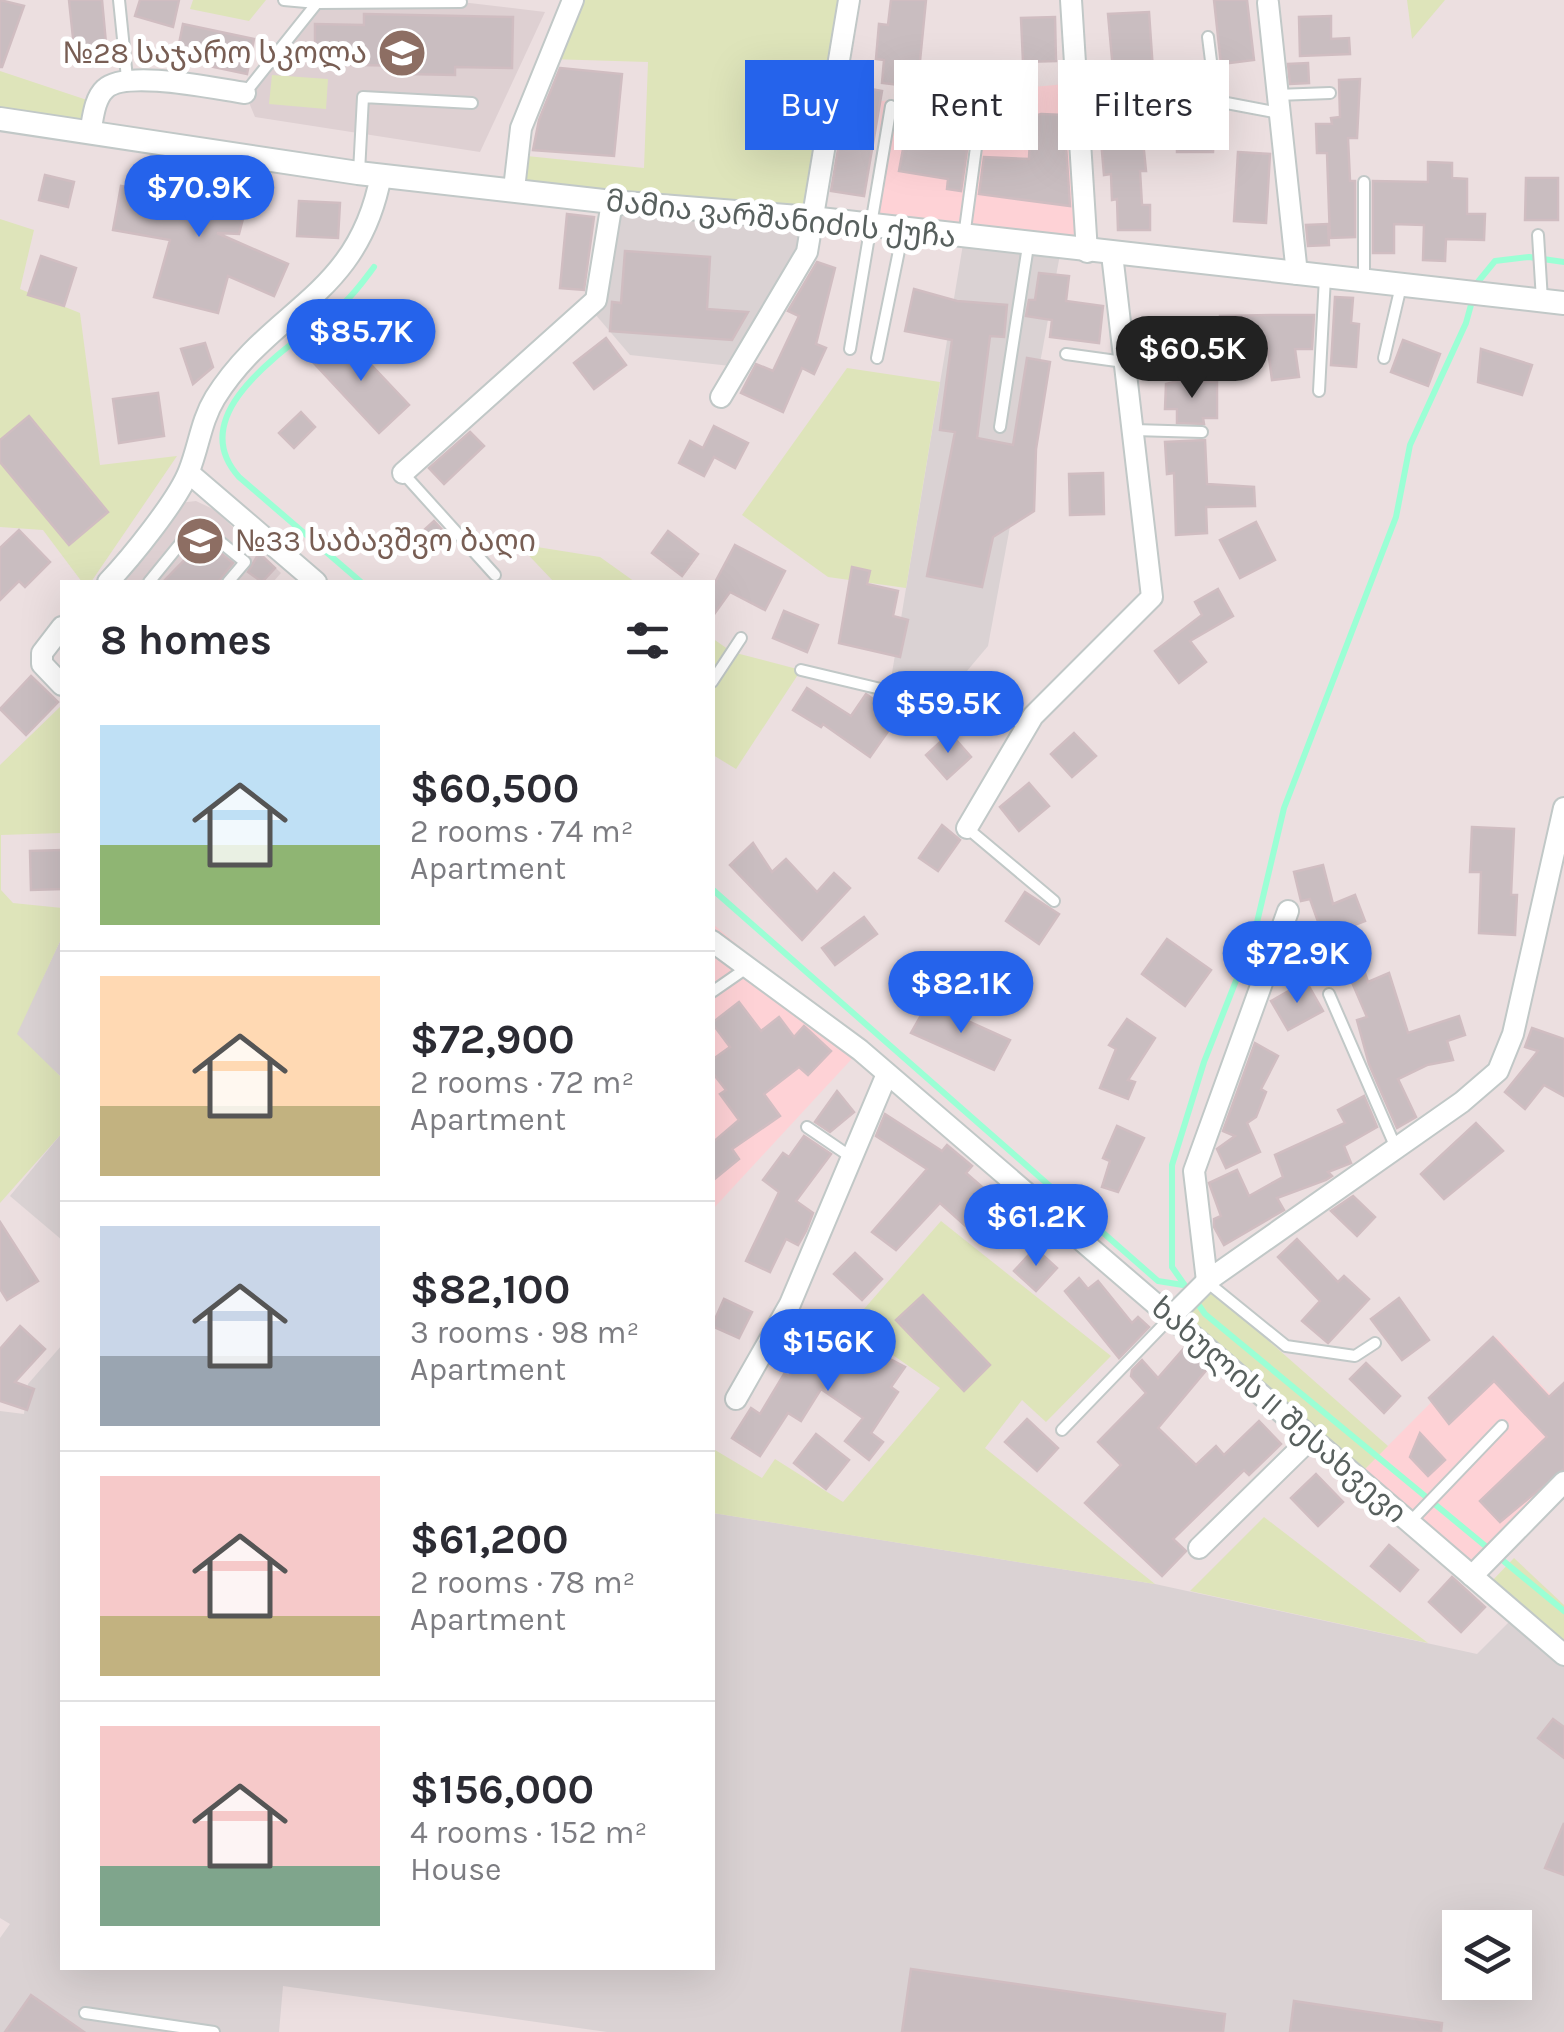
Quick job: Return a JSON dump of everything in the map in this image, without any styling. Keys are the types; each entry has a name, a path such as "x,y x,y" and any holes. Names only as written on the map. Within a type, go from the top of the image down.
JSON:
{"street":[{"path":"514,189 521,128 574,0"},
{"path":"722,397 807,252 849,0"},
{"path":"1071,0 1087,252"},
{"path":"1268,3 1296,274"},
{"path":"90,133 96,103 106,87 127,78 245,93"},
{"name":"მამია ვარშანიძის ქუჩა","path":"0,118 370,174 612,202 811,218 1028,246 1553,302"},
{"path":"110,580 126,564 189,473 212,402 237,366 348,264 364,236 370,174"},
{"path":"403,473 596,300 612,202"},
{"path":"967,828 1028,724 1152,597 1112,254"},
{"path":"189,473 314,580"},
{"path":"60,630 42,653 42,664 60,683"},
{"path":"1171,1317 1205,1282 1498,1072 1513,1034 1564,808"},
{"path":"1205,1282 1194,1171 1288,911"},
{"name":"ხახულის II შესახვევი","path":"715,943 887,1074 1311,1438 1415,1516 1472,1576 1564,1655"},
{"path":"736,1399 790,1304 887,1074"},
{"path":"1199,1548 1311,1438"},
{"path":"1472,1576 1503,1540 1564,1482"}],"lane":[{"path":"118,0 127,78"},
{"path":"284,0 461,2"},
{"path":"245,93 317,3"},
{"path":"1208,37 1216,100 1278,104 1330,93"},
{"path":"370,174 363,98 472,102"},
{"path":"850,349 874,228 891,106"},
{"path":"964,238 976,150"},
{"path":"1364,182 1364,282"},
{"path":"878,358 903,231"},
{"path":"1539,240 1540,272 1553,302"},
{"path":"1000,427 1028,246"},
{"path":"1319,391 1325,278"},
{"path":"1384,358 1401,286"},
{"path":"1066,354 1125,362"},
{"path":"1134,430 1202,432"},
{"path":"403,473 495,575"},
{"path":"151,580 197,522 245,562 230,580"},
{"path":"715,677 741,638"},
{"path":"801,670 1028,724"},
{"path":"967,828 1054,902"},
{"path":"715,990 749,966"},
{"path":"1329,994 1396,1148"},
{"path":"807,1127 852,1158"},
{"path":"1205,1282 1286,1346 1355,1356 1375,1343"},
{"path":"1062,1430 1171,1317"},
{"path":"1415,1516 1502,1426"},
{"path":"85,2014 214,2032"}],"shaded area":[{"name":"№28 საჯარო სკოლა","path":"461,2 545,12 480,152 255,117 245,93 317,3"},
{"path":"1058,85 1058,150 1081,150 1087,252 874,227 881,101 894,100 894,150 1038,150 1038,87"},
{"path":"612,202 811,218 807,252 740,367 630,355 589,307"},
{"path":"964,238 1061,249 988,646 940,703 889,691"},
{"name":"№33 საბავშვო ბაღი","path":"196,501 215,510 281,573 275,580 122,580 179,503"},
{"path":"715,926 860,1050 715,1207"},
{"path":"60,941 60,1076 16,1034"},
{"path":"60,1135 60,1238 10,1196"},
{"path":"1496,1337 1564,1409 1564,1482 1472,1576 1357,1477"},
{"path":"60,1347 60,1970 715,1970 715,1513 1155,1584 1477,1654 1517,1614 1564,1655 1564,2032 607,2032 283,1986 279,2032 0,2032 0,1938 10,1924 0,1918 0,1411 24,1414 28,1384"}],"green space":[{"path":"193,0 266,0 249,21 190,9"},
{"path":"573,0 849,0 839,60 745,60 745,150 823,150 811,218 514,189 517,155 644,168 648,62 549,59"},
{"path":"1407,0 1445,0 1412,39"},
{"path":"0,71 96,103 90,133 0,119"},
{"path":"272,75 328,79 326,109 269,104"},
{"path":"0,219 34,230 20,289 80,313 100,465 177,456 92,580 80,580 43,530 0,527"},
{"path":"847,368 940,382 906,588 828,577 742,515"},
{"path":"518,544 600,557 632,580 552,580"},
{"path":"715,640 732,652 801,670 736,769 715,756"},
{"path":"60,707 60,833 1,835 1,890 13,903 60,908 60,941 17,1034 60,1076 60,1135 0,1203 0,765"},
{"path":"941,1221 1111,1356 1046,1422 1022,1400 985,1448 1155,1584 715,1513 715,1450 762,1478 775,1459 843,1502 940,1388 850,1325"},
{"path":"1204,1284 1388,1446 1357,1477 1171,1317"},
{"path":"1264,1517 1428,1643 1190,1591"},
{"path":"1514,1558 1564,1605 1564,1646 1491,1582"}],"building":[{"path":"0,0 24,6 2,67 0,67"},
{"path":"69,0 102,0 107,54 75,57"},
{"path":"140,0 179,0 173,27 135,16"},
{"path":"891,0 926,0 920,60 894,60 894,84 882,83 884,60 876,59 879,24 888,25"},
{"path":"1214,0 1247,0 1254,60 1229,63 1221,60"},
{"path":"1149,12 1152,60 1112,60 1108,14"},
{"path":"364,14 513,17 512,68 455,67 455,75 407,74 407,66 315,64 315,24 364,25"},
{"path":"1331,16 1331,39 1349,38 1350,54 1300,56 1299,17"},
{"path":"1055,17 1056,61 1023,60 1021,18"},
{"path":"183,24 254,39 247,74 176,59"},
{"path":"1308,63 1309,83 1290,84 1288,64"},
{"path":"560,68 622,74 614,156 533,150 539,120"},
{"path":"1360,79 1357,138 1348,138 1350,181 1355,181 1355,237 1330,238 1327,153 1317,153 1316,124 1332,124 1331,118 1340,117 1339,80"},
{"path":"874,90 882,91 874,138"},
{"path":"1038,115 1058,115 1058,150 1066,150 1070,206 979,194 984,157 1029,159 1029,150 1038,150"},
{"path":"838,150 872,150 864,196 831,191"},
{"path":"903,150 967,150 961,191 947,189 948,179 899,171"},
{"path":"1102,150 1144,150 1146,171 1140,171 1142,205 1150,205 1150,230 1118,230 1111,174 1104,175"},
{"path":"1177,150 1213,150 1213,152"},
{"path":"1238,152 1270,154 1266,223 1234,221"},
{"path":"1428,162 1452,163 1452,178 1467,179 1467,214 1485,214 1484,240 1446,239 1445,261 1423,260 1424,225 1394,224 1394,253 1373,253 1373,181 1428,182"},
{"path":"45,175 74,182 68,207 39,200"},
{"path":"187,175 252,184 239,234 217,233 288,264 274,296 228,276 218,313 154,297 170,240 113,230 121,186 181,196"},
{"path":"1526,178 1558,178 1558,220 1525,220"},
{"path":"299,201 340,203 338,238 297,236"},
{"path":"567,214 594,217 584,290 560,288"},
{"path":"1328,224 1329,245 1308,246 1306,225"},
{"path":"625,251 710,257 707,309 748,312 732,340 610,331 612,302 621,303"},
{"path":"41,256 76,268 64,306 28,295"},
{"path":"817,262 835,268 816,344 826,348 814,374 802,368 783,412 741,393 756,364 773,371 799,316 788,311"},
{"path":"1039,273 1069,276 1066,301 1103,306 1099,343 1050,337 1052,320 1026,316 1029,300 1035,300"},
{"path":"914,289 957,301 1007,305 1004,337 990,336 977,438 1013,445 1027,358 1050,362 1036,449 1034,511 993,537 982,587 927,576 955,432 940,430 952,340 905,331"},
{"path":"1335,297 1353,298 1351,323 1359,324 1356,367 1331,365"},
{"path":"1314,315 1312,349 1295,349 1299,377 1272,380 1267,342 1219,340 1220,316"},
{"path":"342,334 409,405 379,433 313,362"},
{"path":"606,338 626,365 594,389 574,363"},
{"path":"1403,340 1440,354 1428,386 1391,372"},
{"path":"205,343 213,367 193,384 181,349"},
{"path":"1481,349 1532,365 1522,395 1478,382"},
{"path":"1217,382 1217,418 1203,418 1204,424 1177,423 1177,409 1165,409 1166,384"},
{"path":"158,393 164,436 119,443 113,399"},
{"path":"301,412 315,427 294,448 279,433"},
{"path":"29,416 108,512 69,545 0,462 0,440"},
{"path":"714,426 748,443 735,468 714,457 704,476 679,463 690,441 703,448"},
{"path":"470,432 484,446 444,484 429,468"},
{"path":"1205,440 1207,484 1254,487 1255,506 1206,507 1207,533 1176,535 1174,473 1167,474 1165,442"},
{"path":"1103,473 1104,514 1070,515 1069,474"},
{"path":"434,521 447,535 426,555 412,541"},
{"path":"1256,522 1275,560 1240,578 1220,540"},
{"path":"19,530 50,562 25,587 19,581 0,600 0,548"},
{"path":"668,531 698,554 682,576 652,553"},
{"path":"204,540 233,563 220,580 165,580"},
{"path":"735,545 785,571 765,610 730,592 715,613 715,582"},
{"path":"259,553 275,568 264,580 248,572"},
{"path":"852,567 870,571 867,584 898,591 893,616 908,620 900,657 839,643"},
{"path":"1218,589 1233,616 1190,641 1206,662 1179,683 1155,651 1202,615 1195,602"},
{"path":"784,611 818,625 807,652 773,638"},
{"path":"31,676 58,702 26,735 0,709"},
{"path":"807,688 851,716 866,694 898,717 870,757 823,724 821,727 793,710"},
{"path":"950,733 971,757 947,779 926,755"},
{"path":"1074,733 1096,756 1072,777 1051,754"},
{"path":"1029,783 1049,806 1019,831 1000,807"},
{"path":"942,825 960,840 938,871 919,858"},
{"path":"1472,827 1514,829 1511,895 1517,895 1515,935 1479,933 1481,872 1470,872"},
{"path":"753,843 772,872 786,859 817,892 834,873 850,888 802,940 730,865"},
{"path":"60,850 60,889 31,890 30,851"},
{"path":"1323,865 1333,904 1355,895 1365,921 1349,927 1368,982 1389,973 1408,1033 1459,1016 1465,1035 1447,1041 1453,1060 1427,1065 1398,1079 1416,1117 1397,1128 1369,1064 1357,1020 1367,1017 1348,973 1318,984 1306,951 1326,944 1310,899 1301,901 1294,872"},
{"path":"1025,892 1059,914 1039,944 1006,921"},
{"path":"864,917 877,934 835,965 822,948"},
{"path":"1167,939 1211,970 1185,1006 1142,974"},
{"path":"1306,981 1323,1011 1288,1030 1271,1001"},
{"path":"739,1002 761,1031 779,1017 794,1037 804,1026 831,1051 808,1075 799,1067 764,1094 780,1116 732,1149 739,1159 715,1179 715,1140 739,1120 720,1094 726,1090 715,1076 715,1058 730,1047 715,1027 715,1021"},
{"path":"928,1003 1010,1040 994,1070 911,1033"},
{"path":"1127,1019 1155,1038 1128,1080 1135,1082 1128,1099 1100,1088 1116,1049 1109,1045"},
{"path":"1532,1028 1564,1039 1564,1096 1544,1085 1525,1109 1505,1092 1538,1051 1525,1047"},
{"path":"1255,1043 1278,1056 1261,1089 1266,1092 1256,1117 1247,1123 1260,1152 1226,1168 1217,1149 1235,1136 1223,1131"},
{"path":"837,1091 854,1112 830,1132 815,1122"},
{"path":"1364,1096 1377,1127 1344,1146 1351,1163 1328,1172 1332,1176 1326,1180 1277,1198 1284,1210 1224,1245 1214,1227 1214,1219 1221,1216 1209,1183 1237,1170 1249,1196 1283,1177 1275,1155 1345,1123 1338,1110"},
{"path":"885,1114 942,1151 947,1145 972,1166 966,1173 996,1199 1003,1191 1025,1210 1004,1234 982,1214 969,1229 940,1203 896,1250 872,1232 927,1169 876,1136"},
{"path":"1476,1123 1503,1151 1444,1199 1421,1174"},
{"path":"1117,1126 1144,1138 1118,1192 1102,1187 1110,1161 1103,1158"},
{"path":"804,1136 831,1154 796,1201 813,1213 806,1231 798,1245 786,1239 770,1272 746,1261 779,1192 763,1180 783,1153 789,1157"},
{"path":"1353,1196 1375,1217 1357,1236 1331,1211"},
{"path":"0,1222 38,1281 7,1300 0,1289"},
{"path":"1297,1239 1338,1282 1344,1276 1369,1299 1328,1343 1302,1321 1320,1301 1278,1257"},
{"path":"1035,1248 1057,1268 1036,1291 1014,1271"},
{"path":"855,1253 882,1279 862,1300 834,1274"},
{"path":"1079,1278 1088,1289 1098,1281 1132,1323 1138,1317 1149,1327 1119,1358 1065,1291"},
{"path":"923,1295 990,1365 964,1391 896,1320"},
{"path":"1399,1298 1429,1340 1402,1360 1371,1319"},
{"path":"724,1299 752,1312 739,1338 715,1327"},
{"path":"20,1326 45,1349 15,1382 34,1389 27,1410 0,1401 0,1349"},
{"path":"811,1334 853,1357 869,1348 905,1367 891,1387 898,1392 871,1433 883,1442 869,1460 845,1441 863,1418 821,1389 801,1421 788,1413 760,1456 732,1438 751,1408 760,1414 784,1374 789,1376"},
{"path":"1493,1337 1549,1397 1564,1383 1564,1469 1500,1522 1480,1501 1547,1437 1494,1381 1449,1424 1429,1398"},
{"path":"1185,1347 1208,1368 1158,1428 1196,1465 1216,1446 1224,1455 1259,1421 1281,1444 1249,1475 1244,1470 1173,1539 1186,1551 1162,1576 1085,1503 1121,1465 1098,1442 1146,1393 1131,1376 1132,1370 1142,1360 1158,1378"},
{"path":"1366,1363 1400,1396 1384,1413 1350,1379"},
{"path":"1027,1419 1058,1448 1037,1471 1005,1442"},
{"path":"1420,1433 1445,1460 1428,1476 1410,1457"},
{"path":"816,1434 849,1460 826,1489 794,1463"},
{"path":"1316,1474 1343,1502 1318,1526 1291,1498"},
{"path":"1389,1545 1418,1570 1400,1591 1371,1566"},
{"path":"1452,1577 1485,1607 1461,1632 1429,1602"},
{"path":"1553,1719 1564,1727 1564,1758 1538,1738"},
{"path":"1564,1823 1564,1875 1545,1868"},
{"path":"911,1969 1225,2014 1223,2032 902,2032"},
{"path":"31,1995 84,2032 5,2032"},
{"path":"1294,2001 1442,2023 1441,2032 1290,2032"}],"waterway":[{"path":"1564,262 1529,257 1495,261 1477,283 1466,323 1410,445 1396,517 1284,808 1254,935 1204,1062 1172,1165 1172,1267 1205,1314 1564,1611"},
{"path":"359,580 239,477 224,452 224,426 234,402 253,379 344,303 374,267"},
{"path":"715,892 1158,1281 1183,1285"}],"place":[{"name":"№28 საჯარო სკოლა","path":"402,53"},
{"name":"№33 საბავშვო ბაღი","path":"200,541"}]}
